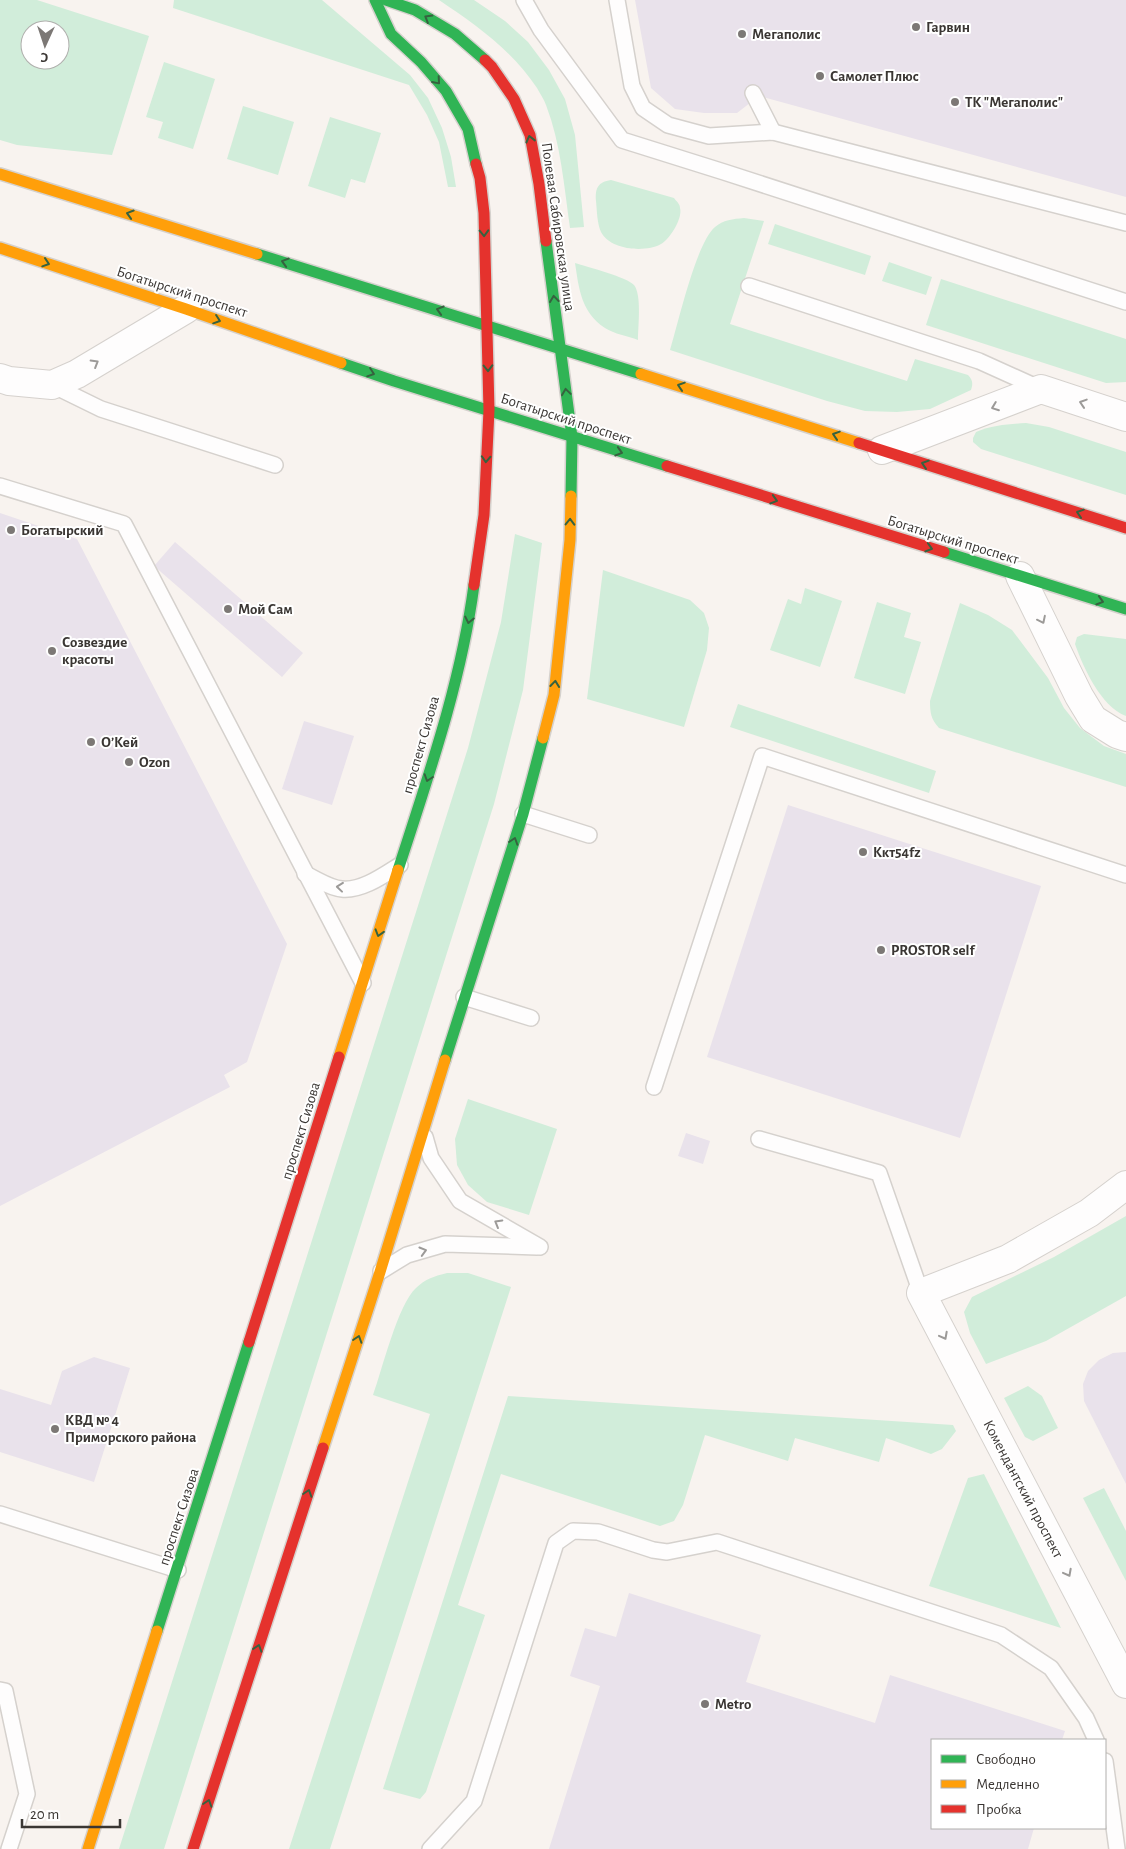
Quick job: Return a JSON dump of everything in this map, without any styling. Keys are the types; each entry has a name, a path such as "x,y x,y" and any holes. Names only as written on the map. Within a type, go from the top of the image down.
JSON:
{"street":[{"path":"375,0 391,34 421,62 446,91 468,128 480,178 484,213 487,325"},
{"name":"Полевая Сабировская улица","path":"386,0 416,10 455,34 492,66 514,98 530,135 540,194 572,437"},
{"path":"0,174 487,325 1126,528"},
{"name":"Богатырский проспект","path":"0,248 186,309 394,381 1126,609"},
{"path":"0,378 9,381 52,385 77,374 186,309"},
{"name":"проспект Сизова","path":"88,1849 440,739 470,616 484,515 489,410 487,325"},
{"path":"882,450 1041,389 1126,417"},
{"path":"194,1849 380,1272 464,997 523,814 554,695 570,540 572,437"},
{"path":"1020,576 1079,696 1093,719 1117,734 1126,737"},
{"path":"921,1293 1008,1259 1090,1213 1126,1185"},
{"name":"Комендантский проспект","path":"921,1293 1126,1684"}],"lane":[{"path":"524,0 541,30 622,140 1126,302"},
{"path":"617,0 632,86 643,108 668,125 709,136 773,132 1126,223"},
{"path":"752,93 773,132"},
{"path":"749,286 979,361 1041,389"},
{"path":"52,385 100,408 274,465"},
{"path":"0,486 124,524 363,983"},
{"path":"654,1087 762,756 1126,875"},
{"path":"523,814 589,835"},
{"path":"305,874 328,885 343,889 370,883 400,865"},
{"path":"464,997 531,1018"},
{"path":"380,1272 407,1255 445,1244 540,1248 460,1200 431,1158 423,1132"},
{"path":"759,1139 879,1173 921,1293"},
{"path":"0,1514 178,1570"},
{"path":"430,1849 474,1801 556,1543 573,1531 598,1532 653,1550 667,1552 717,1542 1001,1635 1051,1668 1086,1718 1096,1739"},
{"path":"0,1690 5,1691 27,1794 9,1849"},
{"path":"1106,1768 1117,1849"}],"green space":[{"path":"0,0 37,0 149,36 112,155 17,145 0,140"},
{"path":"174,0 322,0 410,75 428,98 442,128 451,157 456,187 448,187 439,142 427,115 409,85 173,8"},
{"path":"439,0 474,0 505,21 528,42 549,70 565,99 575,135 584,227 570,228 555,135 545,103 537,88 505,50 480,29"},
{"path":"164,62 215,79 193,149 158,138 163,122 146,117"},
{"path":"243,106 294,122 278,175 227,159"},
{"path":"330,117 381,133 365,183 351,179 345,198 308,186"},
{"path":"611,180 674,198 680,207 680,217 675,228 665,241 654,247 637,249 620,246 606,238 601,232 597,217 596,193 600,184"},
{"path":"744,218 764,221 730,324 907,381 915,359 968,375 972,382 971,390 930,409 897,412 865,411 827,401 670,350 695,266 708,236 721,223 732,219"},
{"path":"775,224 871,256 865,275 768,244"},
{"path":"889,262 932,277 926,295 882,281"},
{"path":"575,263 615,276 634,285 639,303 638,340 605,328 591,315 582,299"},
{"path":"941,279 1126,339 1126,382 1106,383 926,325"},
{"path":"1026,423 1049,427 1126,452 1126,495 981,449 973,442 976,432 1001,425"},
{"path":"515,534 542,543 523,690 494,804 164,1849 119,1849 468,748 501,622"},
{"path":"603,570 690,600 704,613 709,628 707,650 684,727 587,699"},
{"path":"805,588 842,601 820,667 770,650 788,599 801,604"},
{"path":"877,602 911,613 904,637 921,642 905,694 854,678"},
{"path":"960,603 988,615 1012,630 1048,678 1064,708 1080,728 1104,746 1126,754 1126,787 939,728 931,716 930,701"},
{"path":"1084,634 1126,639 1126,716 1109,704 1088,675 1075,644 1077,637"},
{"path":"738,704 936,771 929,793 730,727"},
{"path":"468,1099 557,1129 529,1215 487,1202 468,1185 457,1165 455,1139"},
{"path":"1126,1216 1126,1296 1046,1341 986,1364 970,1333 964,1312 972,1297 1054,1257"},
{"path":"447,1273 468,1273 511,1287 330,1849 289,1849 430,1414 373,1395 391,1338 409,1296 423,1282"},
{"path":"1028,1386 1042,1396 1058,1428 1033,1441 1025,1437 1004,1398"},
{"path":"508,1396 953,1425 956,1431 942,1449 931,1454 886,1438 879,1462 795,1438 788,1461 705,1435 683,1505 674,1521 660,1526 501,1474 458,1605 485,1615 426,1792 420,1799 383,1789"},
{"path":"984,1474 1061,1628 929,1586 968,1478"},
{"path":"1104,1488 1126,1531 1126,1581 1083,1498"}],"building":[{"name":"ТК \"Мегаполис\"","path":"635,0 1126,0 1126,197 759,96 737,113 704,113 675,109 651,88"},
{"name":"О’Кей","path":"0,513 77,539 287,944 247,1062 224,1075 230,1087 0,1206"},
{"name":"Мой Сам","path":"175,542 303,653 282,677 154,566"},
{"path":"304,721 354,736 332,805 282,789"},
{"name":"PROSTOR self","path":"788,805 1041,886 960,1138 707,1057"},
{"path":"686,1133 710,1141 703,1164 678,1156"},
{"path":"1126,1352 1126,1484 1084,1401 1083,1384 1088,1371 1099,1360 1113,1353"},
{"name":"КВД № 4 Приморского района","path":"94,1357 130,1368 94,1482 0,1452 0,1389 51,1405 62,1371"},
{"name":"Metro","path":"629,1593 761,1635 746,1682 875,1723 890,1675 1065,1731 1062,1739 931,1739 931,1829 1034,1829 1028,1849 549,1849 600,1686 570,1676 585,1628 616,1637"}],"traffic: fast":[{"path":"375,0 391,34 421,62 446,91 468,129 476,164"},
{"path":"386,0 415,10 455,34 485,60"},
{"path":"546,241 572,437 571,496"},
{"path":"257,254 641,374"},
{"path":"341,363 667,466"},
{"path":"944,552 1126,609"},
{"path":"398,870 432,765 452,694 461,658 474,585"},
{"path":"445,1060 523,814 543,738"},
{"path":"157,1631 249,1342"}],"traffic: slow":[{"path":"0,174 257,254"},
{"path":"0,248 186,309 341,363"},
{"path":"641,374 859,443"},
{"path":"543,738 554,695 570,540 571,496"},
{"path":"339,1057 398,870"},
{"path":"323,1448 380,1272 445,1060"},
{"path":"88,1849 157,1631"}],"traffic: jam":[{"path":"485,60 514,99 530,135 539,184 546,241"},
{"path":"474,585 484,515 489,410 484,213 480,178 476,164"},
{"path":"859,443 1126,528"},
{"path":"667,466 944,552"},
{"path":"249,1342 339,1057"},
{"path":"193,1849 323,1448"}],"place":[{"name":"Гарвин","path":"916,27"},
{"name":"Мегаполис","path":"742,34"},
{"name":"Самолет Плюс","path":"820,76"},
{"name":"ТК \"Мегаполис\"","path":"955,102"},
{"name":"Богатырский","path":"11,530"},
{"name":"Мой Сам","path":"228,609"},
{"name":"Созвездие красоты","path":"52,651"},
{"name":"О’Кей","path":"91,742"},
{"name":"Ozon","path":"129,762"},
{"name":"Kкт54fz","path":"863,852"},
{"name":"PROSTOR self","path":"881,950"},
{"name":"КВД № 4 Приморского района","path":"55,1429"},
{"name":"Metro","path":"705,1704"}]}
